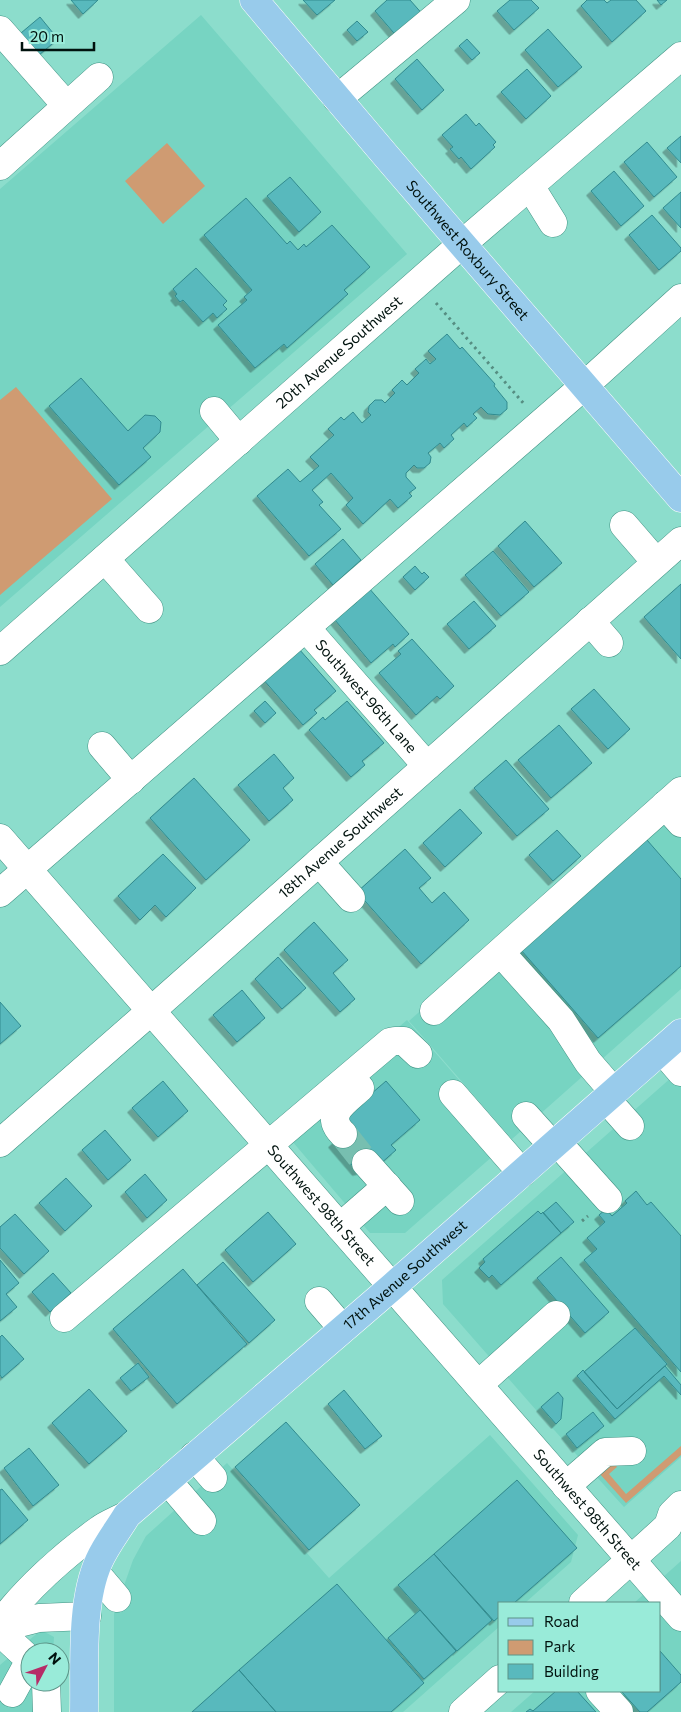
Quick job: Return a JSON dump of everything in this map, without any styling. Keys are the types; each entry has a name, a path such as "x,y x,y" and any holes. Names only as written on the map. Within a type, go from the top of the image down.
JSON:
{"main road":[{"name":"Southwest Roxbury Street","path":"254,0 681,498"},
{"name":"17th Avenue Southwest","path":"84,1712 85,1630 90,1590 97,1567 127,1515 392,1287 671,1042"}],"street":[{"path":"337,99 456,0"},
{"path":"0,30 66,106"},
{"name":"20th Avenue Southwest","path":"0,651 462,244 681,56"},
{"path":"0,166 99,77"},
{"path":"530,186 553,223"},
{"path":"0,893 306,628 516,454 584,386 681,298"},
{"path":"214,411 239,441"},
{"path":"624,525 656,562"},
{"name":"18th Avenue Southwest","path":"0,1143 681,541"},
{"path":"105,559 149,609"},
{"path":"590,621 609,643"},
{"name":"Southwest 96th Lane","path":"306,628 427,766"},
{"path":"102,746 131,780"},
{"path":"434,1011 676,807"},
{"name":"Southwest 98th Street","path":"0,838 681,1617"},
{"path":"319,862 351,898"},
{"path":"501,953 561,1020 630,1126"},
{"path":"64,1318 390,1042 395,1040 404,1041 418,1054 409,1052 400,1054 337,1110 334,1119 343,1134"},
{"path":"671,1042 681,1072"},
{"path":"453,1094 522,1173"},
{"path":"526,1116 608,1199"},
{"path":"340,1227 394,1193 366,1162"},
{"path":"319,1301 343,1329"},
{"path":"478,1385 556,1315"},
{"path":"566,1486 604,1452 632,1451"},
{"path":"194,1456 213,1478"},
{"path":"167,1480 202,1521"},
{"name":"17th Avenue Southwest","path":"0,1626 18,1600 44,1576 100,1529 127,1515"},
{"path":"584,1602 630,1558 677,1518"},
{"path":"97,1567 118,1598"},
{"name":"17th Avenue Southwest","path":"0,1626 39,1618 87,1616"},
{"path":"0,1632 20,1651"},
{"path":"12,1693 20,1678"},
{"path":"478,1707 498,1682"},
{"path":"46,1692 46,1712"},
{"path":"601,1692 619,1712"}],"path":[{"path":"436,303 530,410"}],"shaded area":[{"path":"201,15 407,254 0,607 0,189"},
{"path":"681,780 681,989 512,1139 409,1021"},
{"path":"407,1020 511,1140 405,1233 370,1233 281,1128"},
{"path":"681,1069 681,1457 624,1507 443,1304 442,1280"},
{"path":"490,1435 578,1535 571,1562 526,1602 498,1602 498,1628 403,1712 114,1712 114,1614 133,1560 146,1536 227,1463 329,1578"},
{"path":"681,1561 681,1712 511,1712 534,1692 661,1692 661,1602 635,1602"},
{"path":"41,1630 54,1637 54,1642 27,1642"},
{"path":"20,1648 20,1692 53,1692 53,1712 0,1712 0,1665"}],"green space":[{"path":"167,143 205,186 163,224 125,181"},
{"path":"16,387 112,499 0,595 0,400"},
{"path":"681,1446 681,1455 626,1503 599,1473 614,1463 617,1467 609,1474 626,1494"}],"building":[{"path":"71,0 98,0 83,14"},
{"path":"303,0 335,0 317,15"},
{"path":"387,0 410,0 425,17 399,39 375,11"},
{"path":"510,0 531,0 539,8 514,30 497,11"},
{"path":"587,0 604,0 607,3 611,0 636,0 646,11 612,42 581,6"},
{"path":"657,0 667,0 661,5"},
{"path":"40,17 58,39 39,55 21,33"},
{"path":"357,21 368,32 357,41 347,30"},
{"path":"548,29 582,67 558,87 525,50"},
{"path":"467,39 480,53 472,60 459,46"},
{"path":"417,59 444,90 422,110 395,79"},
{"path":"527,69 551,96 526,119 501,92"},
{"path":"466,114 476,126 479,123 496,142 493,145 495,147 471,169 461,157 459,159 450,149 453,147 442,135"},
{"path":"681,136 681,163 667,148"},
{"path":"647,142 677,177 654,197 624,162"},
{"path":"614,171 644,206 621,226 591,191"},
{"path":"290,177 321,212 299,232 267,196"},
{"path":"681,192 681,228 663,208"},
{"path":"246,198 287,244 290,241 298,250 304,244 306,247 332,225 370,267 344,290 348,294 287,348 284,344 255,368 218,325 247,300 244,297 252,290 204,235"},
{"path":"652,215 681,248 681,251 659,270 629,235"},
{"path":"196,268 227,301 223,305 227,309 217,318 213,313 203,322 183,300 180,302 175,296 177,294 173,289"},
{"path":"447,334 460,349 462,347 495,384 494,386 507,402 507,409 500,415 488,414 481,407 473,414 477,418 467,427 464,423 451,435 454,439 444,448 440,443 428,453 431,457 430,463 424,468 417,468 414,465 406,473 406,477 416,488 409,493 412,496 398,508 390,499 363,524 346,505 353,498 331,473 312,490 323,502 319,505 341,529 309,556 257,496 288,469 300,482 319,466 310,457 334,435 328,429 341,417 344,420 353,412 362,423 371,415 368,412 369,406 375,400 382,400 385,403 395,393 392,390 402,380 407,385 419,373 415,369 426,359 430,364 436,359 428,351"},
{"path":"81,378 128,431 145,415 155,416 161,422 160,432 143,448 151,457 119,485 49,406"},
{"path":"525,521 562,563 534,587 498,546"},
{"path":"343,539 361,560 333,585 315,564"},
{"path":"493,551 529,592 501,616 465,575"},
{"path":"415,566 422,574 424,572 429,577 415,590 403,577"},
{"path":"681,584 681,659 644,617"},
{"path":"368,587 409,634 395,647 393,644 371,663 335,620 357,602 354,599"},
{"path":"474,601 496,626 469,649 447,624"},
{"path":"412,639 454,686 440,699 437,696 416,715 379,673 401,654 398,651"},
{"path":"299,649 336,691 314,710 317,713 303,725 262,678"},
{"path":"594,689 630,729 608,749 571,709"},
{"path":"265,701 276,713 265,723 254,711"},
{"path":"347,701 384,743 362,761 365,765 351,777 309,730 323,717 325,720"},
{"path":"559,725 592,763 551,798 518,760"},
{"path":"274,754 294,778 283,788 293,800 269,821 238,785"},
{"path":"506,760 549,809 517,836 474,788"},
{"path":"194,778 250,840 206,880 150,818"},
{"path":"460,809 482,833 445,867 423,843"},
{"path":"557,830 581,856 553,881 529,855"},
{"path":"647,840 681,879 681,966 598,1038 521,950"},
{"path":"405,849 431,878 419,888 432,903 444,892 469,920 421,964 357,892"},
{"path":"163,854 196,888 166,917 155,905 140,920 118,896"},
{"path":"314,922 348,960 333,973 355,999 340,1012 284,950"},
{"path":"278,957 306,988 282,1009 255,979"},
{"path":"242,990 265,1018 237,1042 213,1015"},
{"path":"0,1002 21,1026 0,1044"},
{"path":"163,1081 188,1111 158,1137 132,1108"},
{"path":"386,1081 420,1120 391,1145 396,1150 379,1165 357,1171 333,1143 348,1129 341,1120"},
{"path":"105,1130 131,1160 108,1180 82,1150"},
{"path":"145,1174 167,1200 147,1218 125,1192"},
{"path":"66,1178 92,1206 65,1231 39,1203"},
{"path":"636,1191 647,1205 651,1202 681,1236 681,1372 584,1260 597,1249 587,1238 605,1222 599,1215 606,1209 612,1216 627,1203 625,1201"},
{"path":"556,1202 574,1222 561,1233 543,1213"},
{"path":"538,1211 541,1214 543,1212 561,1233 501,1285 492,1275 489,1278 479,1268 485,1262 483,1259"},
{"path":"268,1212 296,1244 253,1282 225,1250"},
{"path":"15,1214 49,1251 24,1274 0,1248 0,1227"},
{"path":"561,1257 609,1312 585,1333 537,1278"},
{"path":"0,1260 19,1283 6,1294 17,1307 0,1321"},
{"path":"223,1262 275,1320 249,1343 197,1285"},
{"path":"183,1269 247,1344 177,1404 113,1329"},
{"path":"53,1273 71,1293 50,1312 32,1292"},
{"path":"635,1328 667,1364 617,1409 584,1372"},
{"path":"2,1335 24,1359 2,1378 0,1375 0,1337"},
{"path":"138,1363 149,1377 131,1391 120,1378"},
{"path":"665,1366 681,1385 681,1395 664,1376 615,1419 577,1376 583,1370 617,1409"},
{"path":"89,1389 127,1431 89,1464 52,1423"},
{"path":"344,1390 382,1436 365,1449 328,1404"},
{"path":"558,1392 563,1398 561,1419 556,1424 541,1407"},
{"path":"593,1412 604,1426 577,1448 566,1434"},
{"path":"286,1422 360,1505 309,1550 235,1467"},
{"path":"29,1448 59,1485 33,1506 4,1468"},
{"path":"517,1480 577,1548 515,1602 498,1602 498,1618 494,1621 434,1554"},
{"path":"2,1489 28,1520 0,1544 0,1490"},
{"path":"434,1554 492,1620 457,1651 398,1585"},
{"path":"337,1584 424,1683 391,1712 276,1712 239,1670"},
{"path":"420,1610 456,1651 424,1679 388,1638"},
{"path":"661,1652 681,1675 681,1682 647,1712 640,1712 622,1692 661,1692"},
{"path":"239,1670 276,1712 192,1712"},
{"path":"555,1692 578,1692 596,1712 526,1712 530,1709 533,1711"}],"tunnel":[{"path":"343,1134 366,1163"}]}
